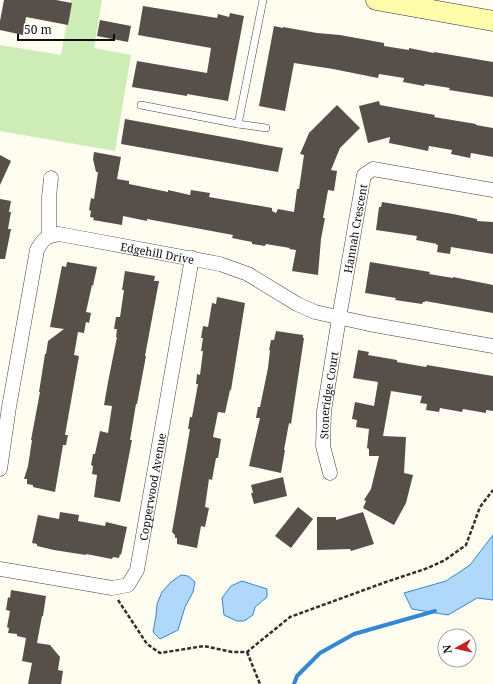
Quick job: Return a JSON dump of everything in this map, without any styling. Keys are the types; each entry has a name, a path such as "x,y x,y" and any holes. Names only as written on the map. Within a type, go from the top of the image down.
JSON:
{"main road":[{"path":"376,0 493,21"}],"street":[{"name":"Hannah Crescent","path":"339,318 364,175 373,169 493,190"},
{"path":"0,469 4,406 36,250 41,241 49,236 49,198 51,178"},
{"name":"Edgehill Drive","path":"49,236 59,234 220,264 248,274 297,304 315,312 369,324 493,346"},
{"name":"Copperwood Avenue","path":"0,568 112,588 128,585 137,570 192,258"},
{"name":"Stoneridge Court","path":"330,473 323,446 324,411 339,318"}],"lane":[{"path":"238,124 263,0"},
{"path":"141,105 266,128"}],"path":[{"path":"112,588 120,604 147,644 160,653 204,646 232,652 247,652 290,617 428,568 446,560 466,545 480,507 493,490"},
{"path":"247,652 260,684"}],"green space":[{"path":"71,0 102,0 94,48 131,55 115,151 0,131 0,45 61,55"}],"water":[{"path":"493,535 493,600 477,598 448,615 412,609 404,593 446,581 470,565"},
{"path":"181,575 188,576 195,582 193,592 185,607 178,630 160,639 153,632 157,604 162,592 171,582"},
{"path":"242,581 267,589 267,597 255,607 253,615 244,621 237,621 224,615 222,598 231,586"}],"building":[{"path":"4,0 56,0 72,3 68,25 26,17 23,35 0,30"},
{"path":"143,6 217,18 218,14 229,17 230,13 244,16 228,101 132,87 137,61 207,73 211,48 138,35"},
{"path":"100,20 131,26 128,42 97,36"},
{"path":"274,26 384,43 384,46 409,50 409,48 493,62 493,97 449,90 450,88 425,84 424,86 403,82 404,78 379,74 378,78 294,63 285,111 259,106"},
{"path":"379,101 380,105 493,128 493,157 471,153 470,158 451,154 452,150 429,146 428,151 389,143 390,137 368,143 359,106"},
{"path":"337,105 360,128 340,148 331,170 337,171 334,191 328,190 323,218 325,218 321,239 318,275 292,271 296,250 289,249 290,248 266,244 265,246 252,244 252,242 232,238 233,235 147,219 147,221 123,216 122,225 93,220 94,218 90,217 91,211 89,210 91,198 94,199 98,172 96,172 93,159 94,152 121,157 117,179 129,181 129,184 190,195 191,190 210,193 209,197 272,208 272,211 276,213 278,209 294,212 304,155 300,154 309,133"},
{"path":"125,119 283,148 278,172 121,144"},
{"path":"0,155 11,161 0,185"},
{"path":"0,199 11,201 8,229 11,229 5,259 0,259"},
{"path":"382,202 453,214 477,219 477,221 493,222 493,254 451,247 450,254 437,252 437,244 416,240 417,236 376,230 379,207 381,207"},
{"path":"67,262 97,267 86,312 91,313 89,323 86,322 84,333 78,332 74,355 79,356 65,435 68,435 66,445 63,445 55,492 33,487 33,485 27,484 27,479 24,479 28,466 48,341 64,329 50,327 62,266 66,267"},
{"path":"370,262 493,285 493,313 425,301 422,304 395,300 396,298 365,293"},
{"path":"125,271 155,276 154,281 159,281 136,404 130,440 132,440 120,502 94,497 97,475 92,474 93,466 91,465 100,431 108,433 112,406 104,405 117,337 117,329 114,329 116,317 120,317"},
{"path":"217,297 245,303 231,390 225,413 218,412 213,437 221,439 212,480 209,479 205,507 209,508 205,527 201,526 197,548 177,544 177,538 175,538 175,535 172,532 190,429 188,429 190,417 192,417 198,384 196,384 197,374 200,375 203,351 201,351 203,338 201,338 203,326 208,327 212,303 216,304"},
{"path":"276,331 303,335 304,338 291,424 289,423 281,473 249,466 260,418 256,418 258,407 260,407 268,368 271,340 274,340"},
{"path":"358,350 369,352 368,355 397,360 397,362 426,367 427,365 493,376 493,411 486,410 486,413 463,409 462,412 440,408 439,412 426,410 427,404 420,403 422,396 391,391 383,436 406,437 404,473 413,475 406,503 394,525 363,508 366,501 364,500 371,489 379,456 369,456 369,449 367,448 369,429 356,427 357,420 352,419 355,402 374,406 378,382 353,378"},
{"path":"283,477 287,496 254,504 251,493 253,493 251,485"},
{"path":"298,507 313,519 291,548 275,536"},
{"path":"60,512 79,515 78,521 105,526 106,522 127,527 119,558 113,557 112,559 54,550 37,546 37,544 32,543 38,515 59,519"},
{"path":"363,512 374,544 351,551 350,549 317,550 317,517 336,517 336,520"},
{"path":"11,590 46,596 37,643 50,645 60,657 58,670 63,671 61,684 28,684 32,663 22,661 26,638 17,636 17,634 8,633 9,628 7,627 10,611 6,610 8,597 10,598"}],"waterway":[{"path":"294,684 297,676 320,653 354,634 435,611"}]}
